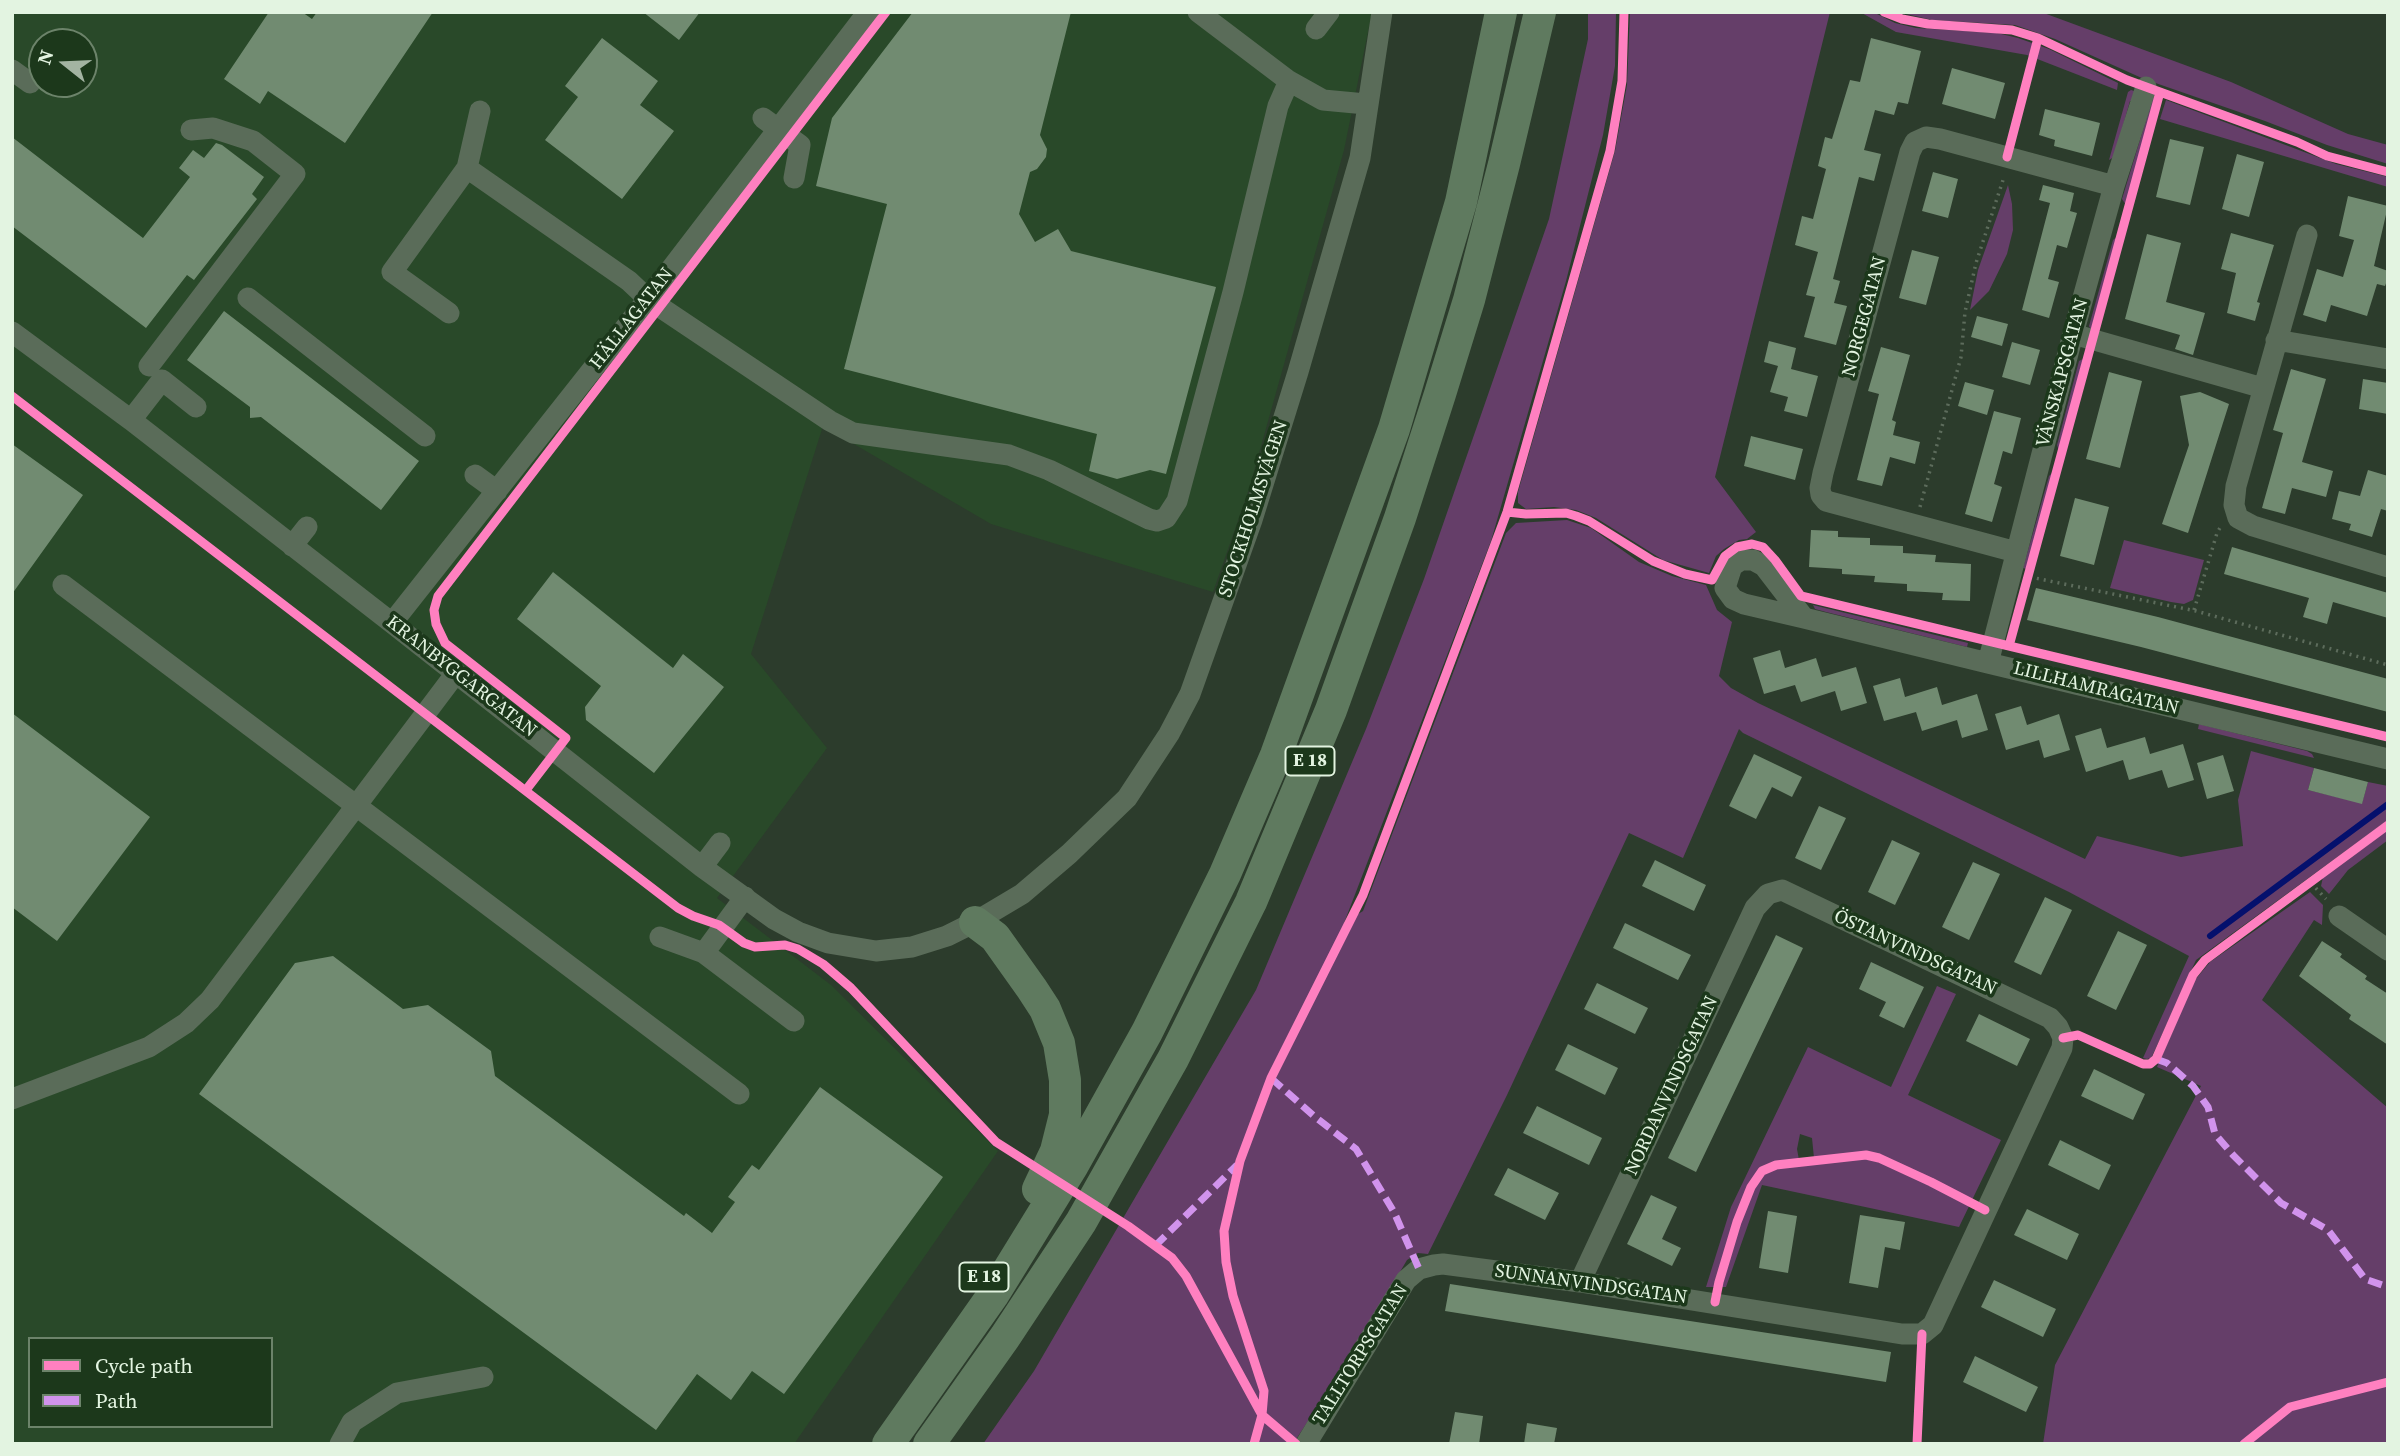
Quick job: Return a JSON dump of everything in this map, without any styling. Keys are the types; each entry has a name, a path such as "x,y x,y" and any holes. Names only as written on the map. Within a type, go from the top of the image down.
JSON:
{"highway":[{"name":"E 18","path":"887,1444 1000,1284 1063,1183 1133,1056 1225,874 1276,755 1394,429 1461,202 1502,12"},
{"name":"E 18","path":"929,1444 998,1347 1081,1222 1173,1059 1251,902 1331,710 1436,407 1469,300 1531,59 1540,12"},
{"name":"E 18","path":"926,1389 930,1359 1041,1185 1053,1159 1065,1115 1064,1068 1059,1043 1045,1009 995,937 975,922"}],"street":[{"name":"HÄLLAGATAN","path":"393,623 648,299 704,239 733,172 868,12"},
{"path":"1198,12 1237,53 1323,100 1366,104"},
{"path":"1316,29 1329,12"},
{"name":"STOCKHOLMSVÄGEN","path":"975,922 1022,894 1069,854 1127,798 1169,734 1190,694 1247,532 1298,372 1360,158 1366,104 1382,12"},
{"path":"12,70 28,82"},
{"path":"467,168 629,281 648,299 830,421 853,433 1009,455 1049,470 1157,521 1166,518 1177,501 1233,292 1278,106 1289,81"},
{"name":"VÄNSKAPSGATAN","path":"1988,663 2024,558 2073,334 2114,186 2146,87"},
{"path":"449,313 392,272 467,168 480,111"},
{"path":"771,124 800,145 794,178"},
{"path":"131,420 150,367 295,174 253,141 213,128 191,130"},
{"name":"NORGEGATAN","path":"2024,558 1915,524 1826,501 1820,488 1823,473 1910,152 1915,142 1926,137 1940,139 2114,186"},
{"path":"2307,235 2236,486 2234,505 2238,518 2253,526 2388,567"},
{"path":"248,298 425,436"},
{"name":"KRANBYGGARGATAN","path":"12,332 131,420 702,867 774,919 798,932 828,943 876,951 912,947 947,936 975,922"},
{"path":"2073,334 2263,388"},
{"path":"2276,340 2388,359"},
{"path":"150,367 197,407"},
{"path":"475,475 497,491"},
{"path":"292,546 307,527"},
{"path":"63,585 739,1094"},
{"name":"LILLHAMRAGATAN","path":"1804,618 2388,759"},
{"path":"12,1099 149,1047 187,1023 210,1000 456,673"},
{"path":"702,867 720,843"},
{"name":"ÖSTANVINDSGATAN","path":"1768,894 1782,890 2038,1012 2050,1018 2058,1027"},
{"name":"NORDANVINDSGATAN","path":"1580,1282 1755,908 1768,894"},
{"path":"704,953 745,897"},
{"path":"2339,916 2388,950"},
{"path":"660,937 704,953 794,1021"},
{"name":"SUNNANVINDSGATAN","path":"1419,1269 1443,1264 1580,1282 1902,1334 1923,1334 1933,1325 2062,1048 2063,1038 2058,1027"},
{"name":"TALLTORPSGATAN","path":"1306,1444 1406,1280 1419,1269"},
{"path":"340,1444 352,1422 397,1393 484,1377"}],"path":[{"path":"1915,524 1961,357 1965,312 1976,263 2003,184 2007,157"},
{"path":"2194,610 2217,533 2234,505"},
{"path":"2024,558 2028,577 2025,588"},
{"path":"2028,577 2194,610 2388,665"},
{"path":"2301,890 2318,877"}],"shaded area":[{"path":"12,12 1372,12 1344,150 1249,489 1213,592 991,524 823,426 751,654 827,748 717,898 831,985 998,1151 794,1444 12,1444"},
{"path":"1588,12 1616,12 1615,66 1603,135 1566,281 1491,541 1344,923 1363,911 1506,533 1516,523 1567,520 1591,528 1639,562 1672,576 1706,585 1717,610 1732,622 1719,676 1731,688 2085,859 2097,836 2181,857 2243,846 2238,800 2251,751 2314,768 2308,790 2362,803 2368,782 2388,786 2388,820 2196,960 2154,1052 2151,1058 2147,1059 2143,1058 2189,956 2069,892 1739,729 1683,858 1629,833 1507,1095 1428,1254 1418,1253 1407,1260 1346,1363 1293,1444 983,1444 1034,1371 1256,990 1366,729 1424,579 1549,219 1588,39"},
{"path":"1630,12 1830,12 1715,477 1756,532 1724,549 1716,556 1709,573 1663,560 1596,518 1576,510 1554,507 1526,509 1518,503 1518,492 1615,151 1627,85"},
{"path":"1860,12 1873,12 1895,23 1916,28 1997,33 2018,38 2049,49 2118,83 2117,90 2027,55 1896,32"},
{"path":"1898,12 2041,12 2231,82 2348,134 2388,145 2388,164 2327,145 2144,79 2055,39 2015,25 1932,20"},
{"path":"2131,90 2141,93 2138,103 2130,101 2114,157 2109,160 2128,92"},
{"path":"2153,97 2156,99 2126,205 2122,199"},
{"path":"2166,100 2336,164 2388,177 2388,187 2160,119"},
{"path":"2008,185 2013,230 2007,254 1989,291 1970,310 1978,270"},
{"path":"2118,236 2091,330 2089,326 2113,240"},
{"path":"2083,359 2059,451 2057,445 2079,361"},
{"path":"2054,471 2027,569 2023,568 2049,476"},
{"path":"2124,540 2204,560 2193,600 2184,604 2110,588"},
{"path":"1813,605 1968,643 1967,647 1815,609"},
{"path":"2199,724 2307,751 2314,758 2198,729"},
{"path":"2388,830 2388,840 2348,870 2329,894 2321,886 2323,877"},
{"path":"2310,892 2323,905 2322,925 2314,920 2262,1000 2388,1108 2388,1444 2043,1444 2055,1365 2201,1086 2157,1067 2195,980 2210,962"},
{"path":"1937,986 1956,994 1908,1095 2001,1140 1959,1227 1762,1185 1726,1287 1706,1287 1731,1207 1808,1047 1891,1087","holes":["1800,1134 1812,1138 1814,1158 1799,1160 1797,1149"]}],"building":[{"path":"269,12 302,12 312,19 317,12 433,12 345,143 268,91 260,104 224,79"},
{"path":"643,12 700,12 679,40"},
{"path":"913,12 1071,12 1040,135 1047,149 1046,157 1037,169 1030,172 1019,214 1035,242 1058,229 1071,251 1216,287 1166,474 1150,470 1117,479 1089,471 1097,434 844,369 887,204 816,186 832,118"},
{"path":"602,38 658,81 640,105 674,131 622,199 545,140 578,97 565,86"},
{"path":"1871,38 1921,51 1908,104 1898,102 1894,115 1875,110 1864,150 1881,154 1874,181 1859,177 1833,279 1840,281 1834,303 1847,306 1836,345 1804,337 1815,297 1806,295 1818,252 1795,245 1802,216 1813,219 1826,169 1818,166 1825,137 1832,139 1850,80 1860,82"},
{"path":"1952,68 2005,83 1995,119 1942,104"},
{"path":"2045,109 2100,123 2092,156 2054,146 2055,140 2039,135"},
{"path":"12,137 143,238 190,177 179,168 193,150 204,158 216,143 222,145 264,177 252,194 257,199 194,280 187,275 146,328 12,226"},
{"path":"2170,139 2204,147 2190,205 2156,197"},
{"path":"2237,154 2264,162 2249,217 2222,209"},
{"path":"1933,172 1958,179 1948,218 1922,211"},
{"path":"2043,185 2074,193 2070,211 2077,213 2067,248 2057,245 2048,279 2059,282 2049,318 2022,310 2050,203 2039,200"},
{"path":"2348,196 2388,206 2374,266 2388,271 2388,278 2385,286 2377,284 2367,316 2331,305 2326,322 2303,315 2317,269 2343,277 2354,240 2339,236"},
{"path":"2231,233 2274,245 2257,302 2260,303 2255,321 2227,313 2236,273 2221,269"},
{"path":"2147,234 2181,243 2166,302 2205,313 2193,355 2175,349 2180,335 2125,319"},
{"path":"1912,250 1939,257 1926,305 1899,298"},
{"path":"224,311 419,461 381,510 261,417 250,418 250,407 187,360"},
{"path":"1977,316 2008,324 2002,346 1971,337"},
{"path":"1769,341 1796,348 1791,369 1818,376 1807,417 1784,411 1788,397 1770,392 1778,366 1764,362"},
{"path":"2012,342 2040,350 2030,385 2002,377"},
{"path":"1881,347 1910,355 1892,420 1896,422 1893,435 1920,442 1915,464 1890,457 1882,486 1857,480 1879,394 1868,391"},
{"path":"2291,369 2326,379 2302,462 2333,471 2326,497 2292,488 2285,514 2262,508 2283,433 2273,430"},
{"path":"2109,372 2142,381 2120,468 2086,459"},
{"path":"2363,379 2388,383 2388,414 2359,409"},
{"path":"1965,382 1994,390 1987,415 1958,406"},
{"path":"2200,392 2229,404 2188,533 2162,524 2189,445 2180,396"},
{"path":"1994,411 2021,418 2012,454 2003,451 1994,484 2002,487 1992,522 1965,514"},
{"path":"1751,436 1803,449 1795,480 1744,466"},
{"path":"12,444 83,495 12,594"},
{"path":"2368,470 2388,476 2388,511 2381,509 2372,537 2349,530 2351,524 2332,519 2339,491 2360,496"},
{"path":"2075,498 2109,507 2094,565 2060,556"},
{"path":"1811,530 1838,531 1838,537 1870,538 1870,545 1903,546 1903,553 1936,555 1935,562 1971,564 1970,601 1942,600 1943,593 1907,591 1907,584 1874,582 1875,576 1842,574 1842,569 1809,567"},
{"path":"2232,547 2388,593 2388,618 2333,602 2327,624 2303,617 2309,598 2224,574"},
{"path":"553,572 673,668 683,654 724,687 654,773 586,720 585,707 601,686 517,619"},
{"path":"2036,588 2158,617 2388,679 2388,712 2027,620"},
{"path":"1780,650 1785,668 1816,658 1822,677 1856,667 1867,703 1841,711 1835,691 1801,702 1795,685 1764,694 1753,658"},
{"path":"1900,678 1905,697 1937,687 1942,705 1977,694 1988,730 1962,738 1957,720 1922,731 1916,712 1884,721 1873,686"},
{"path":"2021,706 2027,725 2059,714 2070,750 2044,758 2039,740 2006,750 1995,714"},
{"path":"12,713 150,817 57,941 12,907"},
{"path":"2101,728 2107,748 2145,737 2150,754 2183,744 2194,780 2168,788 2162,770 2129,780 2123,760 2086,772 2075,736"},
{"path":"1754,754 1802,777 1792,797 1772,787 1756,819 1729,806"},
{"path":"2223,755 2234,791 2207,799 2197,763"},
{"path":"2314,768 2368,782 2362,804 2308,790"},
{"path":"1819,806 1846,818 1821,870 1795,858"},
{"path":"1892,840 1920,853 1895,905 1868,892"},
{"path":"1655,860 1706,885 1694,911 1642,886"},
{"path":"1973,862 2000,874 1969,940 1942,927"},
{"path":"2045,897 2072,910 2041,975 2014,962"},
{"path":"1625,923 1691,955 1678,980 1613,948"},
{"path":"2118,931 2147,945 2116,1010 2087,996"},
{"path":"1776,935 1803,948 1696,1172 1668,1158"},
{"path":"2322,941 2367,976 2365,979 2388,994 2388,1045 2349,1019 2351,1015 2299,976"},
{"path":"333,956 403,1009 428,1005 491,1051 495,1076 684,1216 686,1213 712,1233 735,1202 728,1197 752,1165 759,1170 820,1087 943,1177 784,1394 752,1371 731,1400 697,1374 656,1430 199,1094 295,963"},
{"path":"1871,962 1924,987 1904,1028 1879,1016 1886,1002 1859,989"},
{"path":"1597,983 1648,1008 1635,1034 1584,1009"},
{"path":"1979,1014 2030,1039 2017,1066 1966,1041"},
{"path":"1568,1044 1618,1068 1605,1095 1555,1070"},
{"path":"2094,1069 2145,1094 2133,1120 2081,1096"},
{"path":"1537,1106 1602,1138 1589,1165 1523,1133"},
{"path":"2060,1140 2111,1165 2099,1190 2048,1165"},
{"path":"1508,1168 1559,1193 1545,1220 1494,1195"},
{"path":"1651,1195 1677,1207 1662,1239 1681,1248 1672,1266 1627,1244"},
{"path":"2027,1209 2079,1234 2067,1260 2014,1235"},
{"path":"1768,1211 1797,1216 1788,1273 1759,1268"},
{"path":"1860,1215 1905,1222 1900,1250 1885,1247 1878,1288 1849,1283"},
{"path":"1994,1280 2056,1309 2043,1337 1981,1307"},
{"path":"1450,1284 1891,1352 1886,1382 1445,1311"},
{"path":"1975,1356 2038,1387 2026,1412 1963,1382"},
{"path":"1455,1412 1483,1416 1479,1444 1449,1444"},
{"path":"1527,1423 1557,1428 1554,1444 1524,1444"}],"waterway":[{"path":"2210,936 2388,804"}],"marked path":[{"path":"2156,1059 2167,1063 2193,1086 2208,1107 2215,1134 2281,1203 2328,1230 2365,1279 2388,1287"},
{"path":"1271,1078 1356,1149 1394,1212 1419,1269"},
{"path":"1155,1246 1237,1165"}],"cycle path":[{"path":"526,790 566,738 445,643 436,624 434,610 438,596 886,12"},
{"path":"1254,1444 1262,1415 1264,1391 1233,1296 1226,1262 1224,1231 1240,1161 1271,1078 1363,895 1507,512 1610,151 1622,81 1624,12"},
{"path":"1884,12 1928,24 2012,30 2038,38 2127,80 2297,142 2327,156 2388,172"},
{"path":"2007,157 2038,38"},
{"path":"2009,646 2160,92"},
{"path":"12,396 678,908 719,925 744,943 755,947 785,945 798,949 823,964 851,988 996,1142 1128,1226 1172,1258 1186,1276 1262,1415 1296,1444"},
{"path":"1507,512 1566,513 1576,516 1589,521 1653,561 1685,574 1712,580 1725,556 1737,547 1752,544 1763,547 1801,596 2388,737"},
{"path":"2063,1038 2078,1035 2143,1064 2150,1064 2156,1059 2193,975 2205,960 2388,825"},
{"path":"1715,1302 1737,1222 1751,1187 1762,1171 1776,1165 1866,1155 1879,1158 1931,1182 1985,1210"},
{"path":"1917,1444 1922,1334"},
{"path":"2244,1444 2290,1407 2388,1382"}]}
